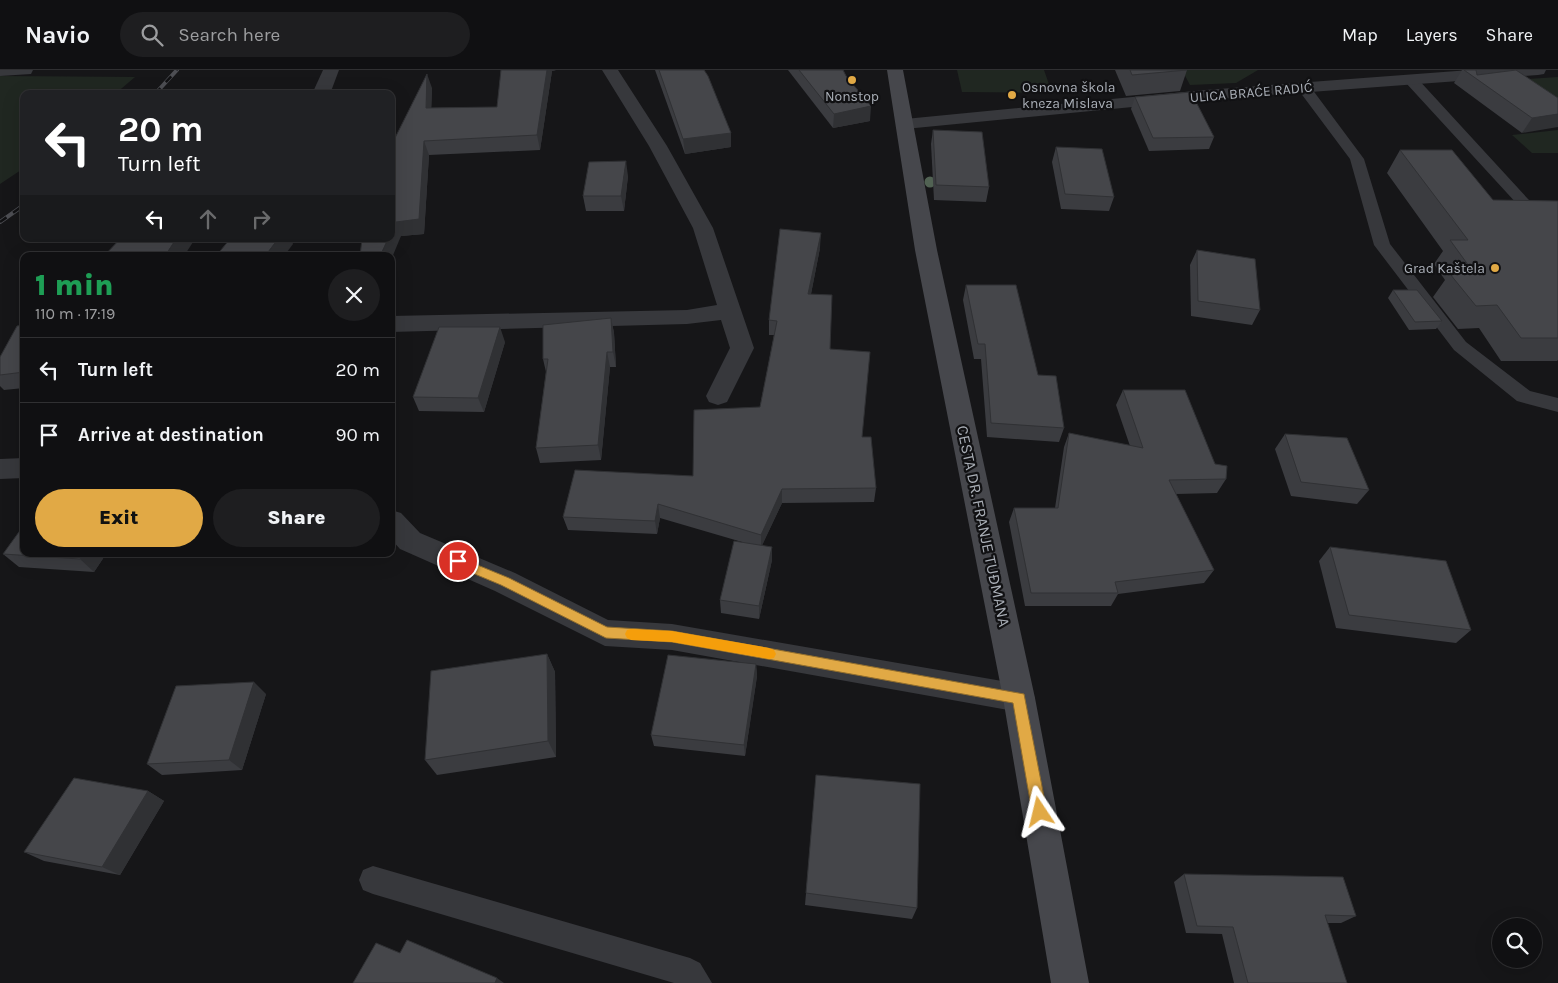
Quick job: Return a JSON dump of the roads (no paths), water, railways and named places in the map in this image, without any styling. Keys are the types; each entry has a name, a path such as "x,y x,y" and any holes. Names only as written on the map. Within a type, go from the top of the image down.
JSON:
{"main road":[{"name":"CESTA DR. FRANJE TUĐMANA","path":"894,70 926,250 1019,698 1070,983"}],"street":[{"path":"0,70 25,70"},
{"path":"323,90 331,70"},
{"path":"610,70 658,146 703,228 742,348 718,396"},
{"name":"ULICA BRAĆE RADIĆ","path":"905,124 1205,95 1538,70"},
{"path":"395,324 687,317 730,311"},
{"path":"0,469 20,468"},
{"path":"395,525 410,541 505,582 606,633 672,637 1019,698"}],"lane":[{"path":"1411,80 1523,202"},
{"path":"1304,88 1357,159 1382,245 1460,346 1524,396 1558,405"},
{"path":"373,880 690,973 697,983"}],"railway":[{"path":"159,90 177,70"},
{"path":"0,222 20,208"}],"place":[{"name":"Nonstop","path":"852,80"},
{"name":"Osnovna škola kneza Mislava","path":"1012,95"},
{"name":"Grad Kaštela","path":"1495,268"}]}
